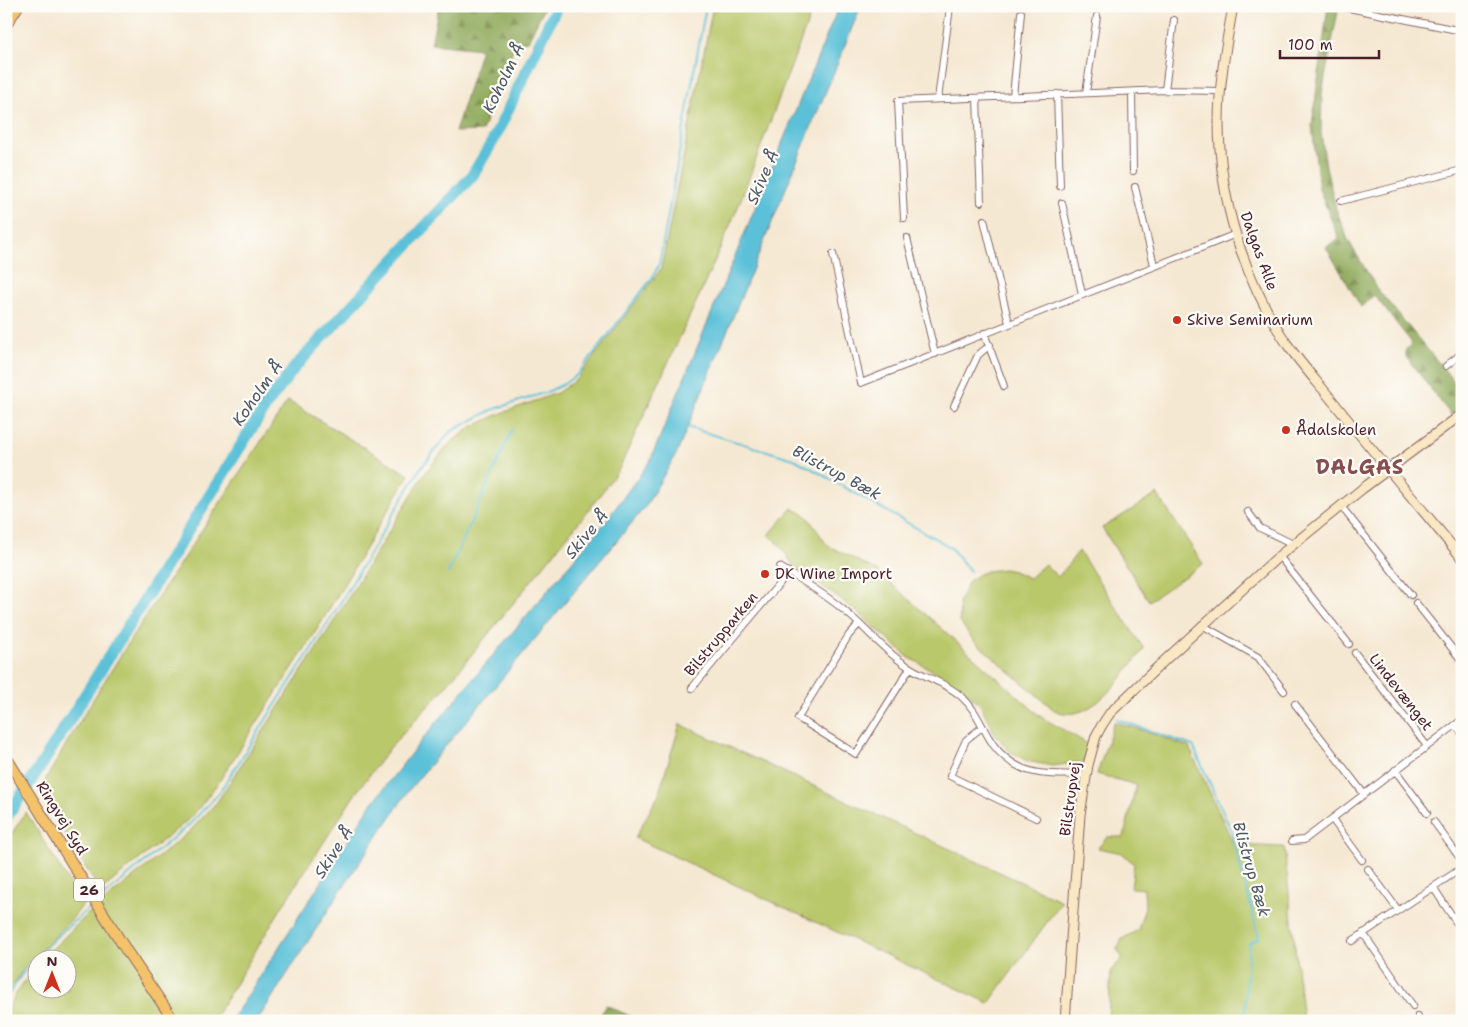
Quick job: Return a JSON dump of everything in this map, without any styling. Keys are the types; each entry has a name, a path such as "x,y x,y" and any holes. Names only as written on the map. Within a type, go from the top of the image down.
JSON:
{"main road":[{"path":"6,25 18,6"},
{"name":"Ringvej Syd","path":"6,757 126,950 174,1021"}],"street":[{"name":"Dalgas Alle","path":"1233,6 1223,60 1220,91 1219,123 1222,168 1228,207 1258,293 1288,345 1462,558"},
{"path":"938,99 950,7"},
{"path":"1344,7 1462,31"},
{"path":"1013,96 1021,13"},
{"path":"1086,93 1097,16"},
{"path":"1165,90 1174,20"},
{"path":"904,218 898,101 1165,90 1220,91"},
{"path":"1132,92 1133,172"},
{"path":"1057,94 1060,186"},
{"path":"977,98 981,202"},
{"path":"1341,201 1462,170"},
{"path":"1135,187 1154,265"},
{"path":"1062,203 1082,294"},
{"path":"984,220 1009,323"},
{"path":"833,254 861,383 1236,234"},
{"path":"907,238 935,354"},
{"path":"984,333 1004,386"},
{"path":"954,406 978,355 990,346"},
{"path":"1446,366 1462,353"},
{"name":"Bilstrupvej","path":"1065,1021 1080,815 1096,736 1110,713 1202,625 1293,544 1462,414"},
{"path":"1341,506 1411,595"},
{"path":"1248,512 1260,528 1293,544"},
{"path":"1279,556 1349,644"},
{"path":"780,567 831,600 910,668 953,690 963,698 971,707 992,744 1003,756 1032,772 1087,775"},
{"name":"Bilstrupparken","path":"692,688 789,572"},
{"path":"1416,603 1462,661"},
{"path":"859,624 849,635 798,718 856,754 910,668"},
{"path":"1202,625 1258,657 1284,691"},
{"name":"Lindevænget","path":"1355,653 1427,746"},
{"path":"1295,704 1364,794"},
{"name":"Lindevænget","path":"1292,841 1304,840 1462,720"},
{"name":"Lindevænget","path":"1455,725 1462,733"},
{"path":"982,727 966,740 950,776 1036,818"},
{"path":"1395,770 1427,813"},
{"path":"1332,819 1362,860"},
{"path":"1434,822 1462,861"},
{"path":"1352,941 1462,868"},
{"path":"1368,869 1398,910"},
{"path":"1433,887 1462,931"},
{"path":"1363,933 1413,1006"}],"green space":[{"path":"439,6 545,6 528,41 516,42 482,131 455,132 481,49 431,44"},
{"path":"713,6 781,6 812,11 738,207 619,469 588,511 442,691 390,748 356,793 288,897 213,1021 6,1021 9,1007 28,976 28,1000 78,1000 78,950 51,950 88,914 189,832 217,802 324,637 425,473 448,445 470,428 499,414 557,393 577,379 661,269"},
{"path":"1328,6 1339,6 1322,93 1321,133 1326,167 1336,209 1348,240 1378,290 1462,391 1462,407 1451,415 1406,357 1406,349 1412,343 1374,295 1361,307 1326,247 1339,239 1319,189 1312,125"},
{"path":"288,401 409,475 315,633 218,783 192,817 100,891 39,791 129,642"},
{"path":"1157,494 1203,564 1149,601 1102,528"},
{"path":"792,508 807,516 827,545 877,571 1041,717 1088,744 1084,762 1052,766 1027,761 1008,750 994,732 980,704 959,685 908,657 855,610 792,564 783,549 769,535"},
{"path":"1079,551 1144,649 1116,684 1092,706 1080,712 1066,713 1053,709 973,640 960,622 959,602 969,581 977,575 987,571 1004,569 1014,571 1029,578 1045,564 1058,577"},
{"path":"1114,722 1189,747 1234,845 1284,847 1303,1021 1108,1021 1111,970 1123,959 1117,949 1122,939 1138,930 1145,907 1144,889 1131,888 1134,864 1122,853 1098,848 1107,837 1124,837 1136,785 1097,774"},
{"path":"680,724 1062,901 989,1003 635,838 658,796"},
{"path":"26,812 83,905 42,950 28,950 28,964 6,997 6,842"},
{"path":"606,1005 640,1021 598,1021"}],"water":[{"path":"839,6 861,6 677,453 645,507 409,790 343,887 257,1021 231,1021 371,805 420,742 603,525 650,461"}],"waterway":[{"name":"Koholm Å","path":"6,818 42,764 265,407 295,367 472,176 494,139 557,6"},
{"path":"99,900 191,823 219,793 333,615 420,469 450,432 492,410 547,392 564,384 578,374 652,278 659,265 706,6"},
{"name":"Blistrup Bæk","path":"687,427 794,459 950,547 970,571"},
{"path":"448,573 512,430"},
{"name":"Blistrup Bæk","path":"1116,719 1193,746 1231,830 1259,938 1249,943 1244,1021"},
{"path":"6,1000 23,973 34,960 56,937 93,905"}],"place":[{"name":"Skive Seminarium","path":"1177,320"},
{"name":"Ådalskolen","path":"1286,430"},
{"name":"DK Wine Import","path":"765,574"}],"district":[{"name":"DALGAS","path":"1360,467"}],"water label":[{"name":"Skive Å","path":"762,177"},
{"name":"Skive Å","path":"586,534"},
{"name":"Skive Å","path":"333,852"}]}
